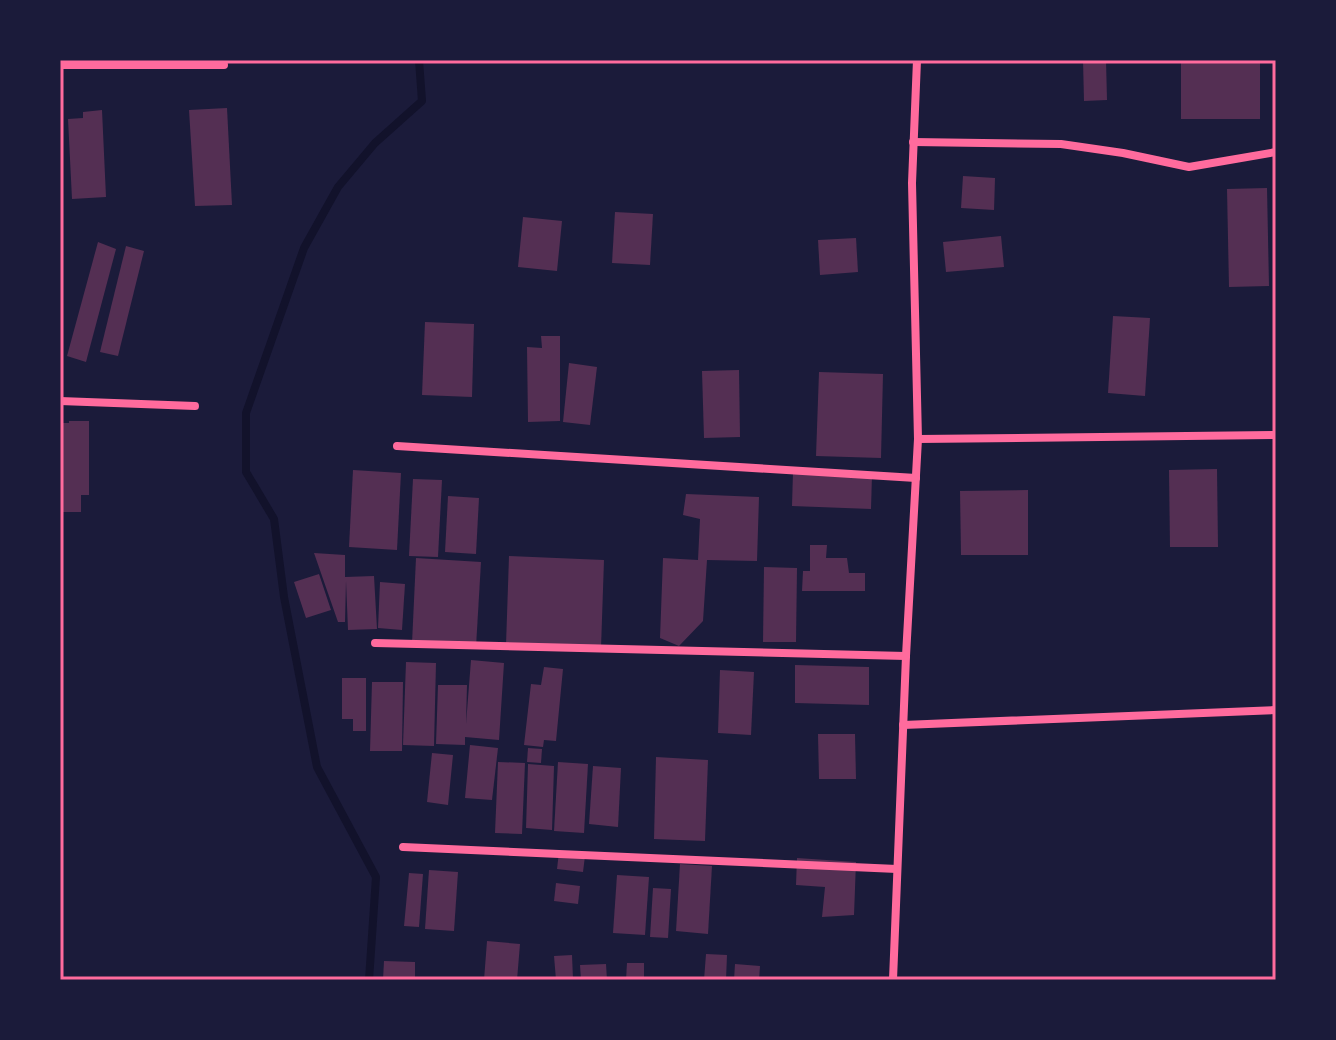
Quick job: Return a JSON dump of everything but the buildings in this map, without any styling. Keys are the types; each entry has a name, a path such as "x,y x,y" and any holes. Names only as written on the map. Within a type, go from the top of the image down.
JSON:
{"street":[{"path":"893,980 918,439 913,142 917,60"},
{"path":"60,65 224,65"},
{"path":"913,142 1061,144 1189,167 1276,152"},
{"path":"60,401 195,406"},
{"path":"918,439 1276,435"},
{"path":"397,446 916,478"},
{"path":"375,643 906,656"},
{"path":"903,725 1276,710"},
{"path":"403,847 897,869"}],"waterway":[{"path":"369,980 376,877 317,767 284,597 274,519 246,472 246,413 304,248 338,187 375,143 422,101 419,60"}]}
